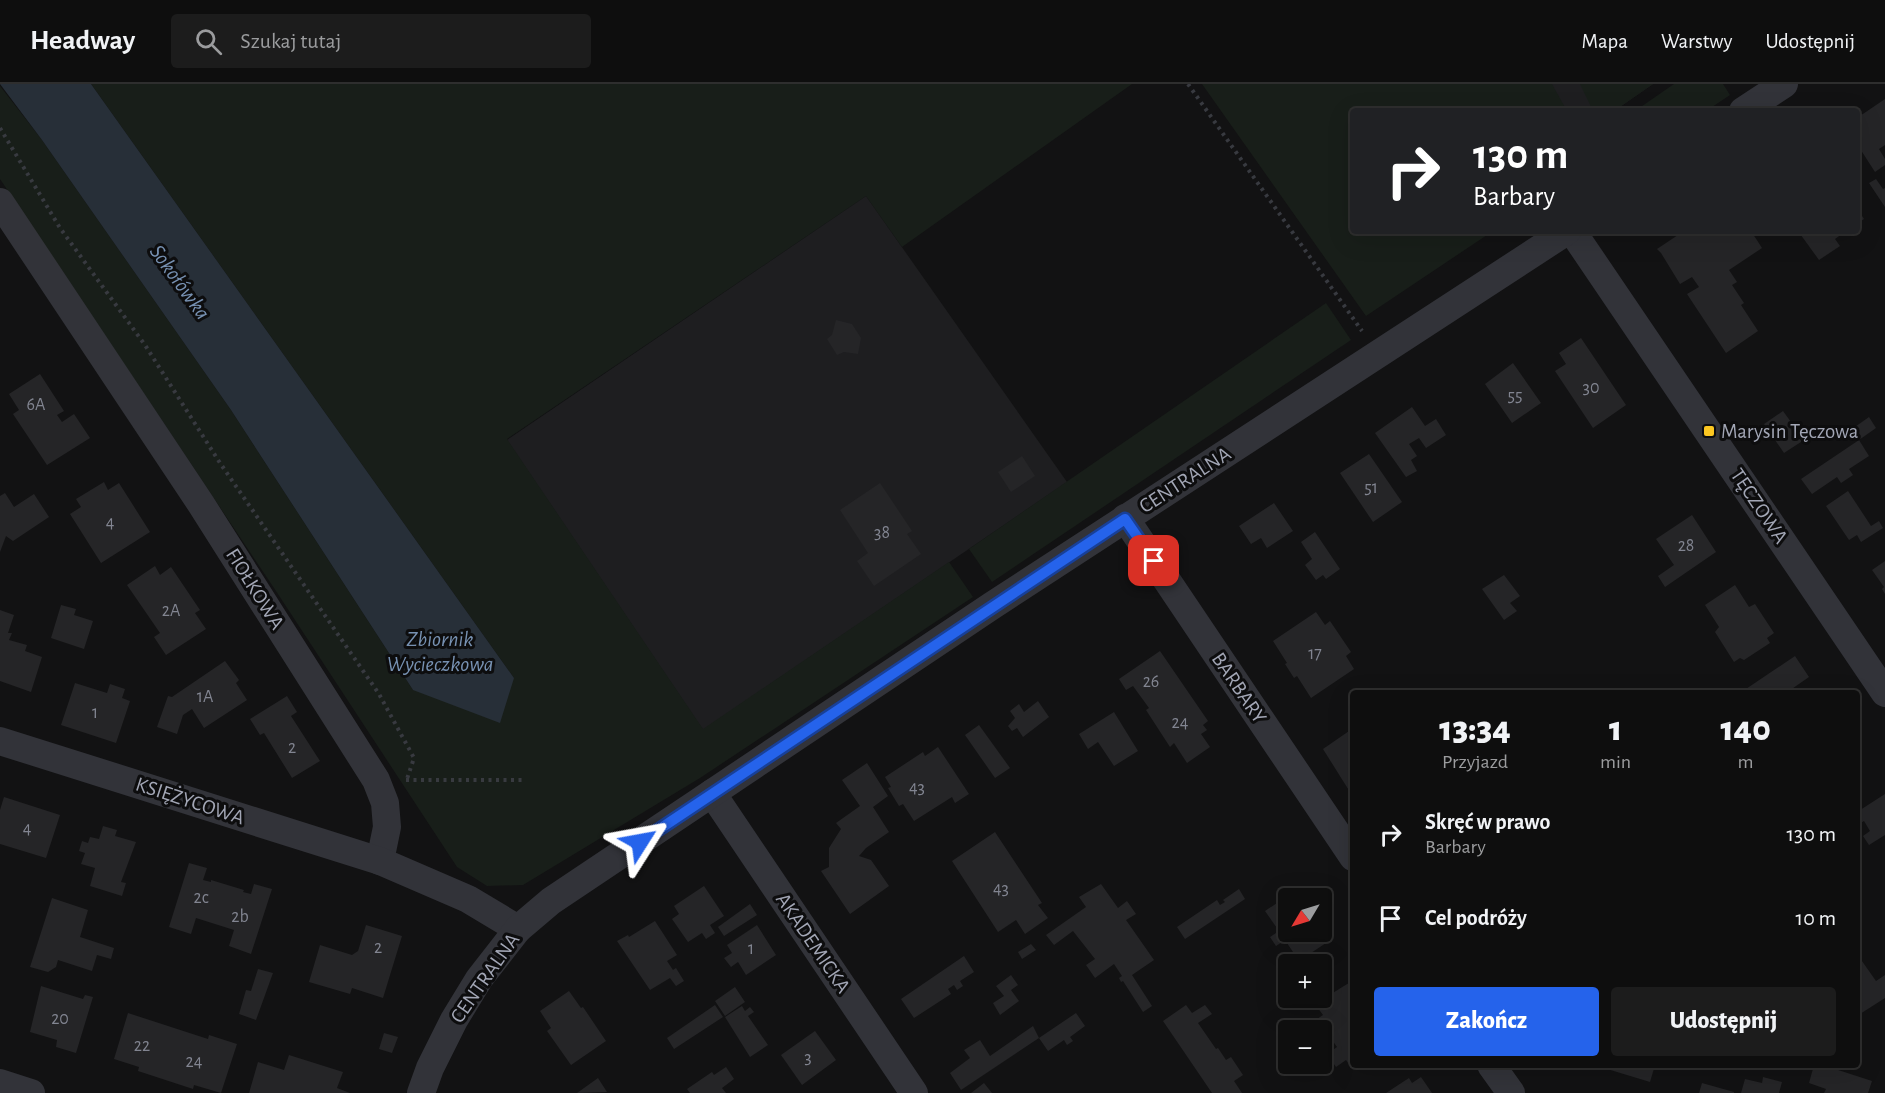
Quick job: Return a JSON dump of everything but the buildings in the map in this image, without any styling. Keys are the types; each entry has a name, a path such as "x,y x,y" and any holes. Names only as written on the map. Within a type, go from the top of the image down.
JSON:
{"street":[{"path":"1748,108 1784,84"},
{"name":"FIOŁKOWA","path":"0,202 201,504 376,780 385,803 387,827 380,861"},
{"name":"CENTRALNA","path":"421,1093 430,1068 454,1020 479,979 518,929 551,902 1125,519 1562,234"},
{"name":"TĘCZOWA","path":"1574,234 1885,693"},
{"name":"BARBARY","path":"1125,519 1350,853"},
{"name":"KSIĘŻYCOWA","path":"0,741 380,861"},
{"name":"AKADEMICKA","path":"712,794 902,1089"},
{"path":"380,861 468,899 518,929"},
{"path":"1493,1068 1510,1093"},
{"path":"0,1083 31,1093"}],"path":[{"path":"1188,84 1377,354"},
{"path":"0,128 60,228 145,345 233,482 379,694 414,758 407,780"},
{"path":"376,780 522,780"}],"shaded area":[{"path":"91,84 1132,84 902,247 866,196 507,439 703,729 949,562 973,597 700,778 523,885 487,886 457,867 274,588 0,179 0,86 42,140 231,410 413,690 514,678"},
{"path":"1202,84 1552,84 1565,108 1350,108 1350,234 1489,234 1366,316"},
{"path":"1522,84 1653,84 1618,108 1538,108"},
{"path":"1580,84 1653,84 1618,108 1592,108"},
{"path":"1674,84 1723,84 1730,95 1710,108 1639,108"},
{"path":"866,196 1067,482 703,730 507,440"},
{"path":"1326,303 1351,340 992,582 969,549"}],"water":[{"name":"Zbiornik Wycieczkowa","path":"0,84 91,84 514,678 500,723 413,690 231,410 42,140"}],"place":[{"name":"Marysin Tęczowa","path":"1709,431"}],"route":[{"path":"640,842 1125,519 1154,561"}],"water label":[{"name":"Sokołówka","path":"180,282"}]}
